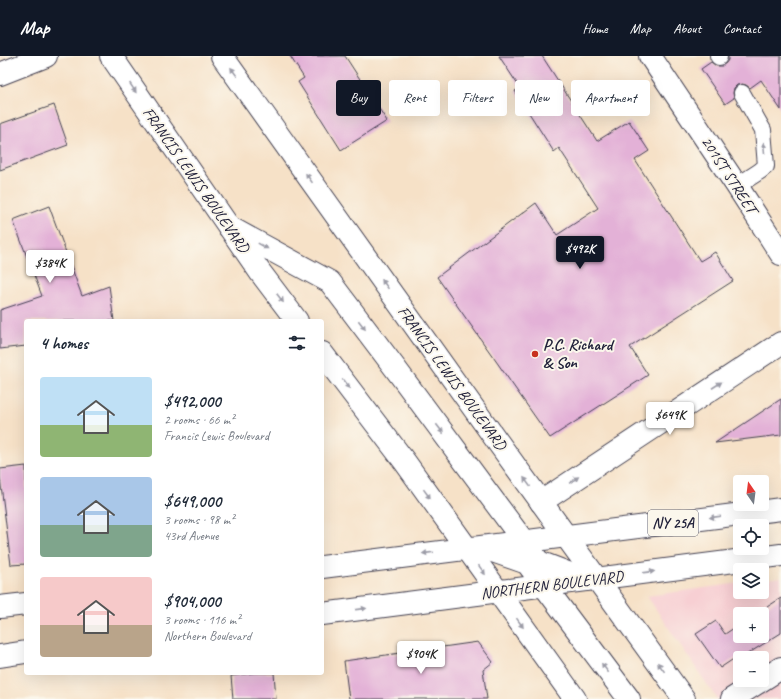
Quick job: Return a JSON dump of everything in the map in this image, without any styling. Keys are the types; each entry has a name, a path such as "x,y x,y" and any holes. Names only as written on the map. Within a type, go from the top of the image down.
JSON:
{"main road":[{"path":"0,74 46,56"},
{"name":"FRANCIS LEWIS BOULEVARD","path":"111,56 228,227 295,319"},
{"name":"FRANCIS LEWIS BOULEVARD","path":"222,56 566,536 591,580 684,699"},
{"name":"201ST STREET","path":"650,56 781,254"},
{"path":"228,227 330,282 539,562 591,580"},
{"path":"541,502 781,343"},
{"path":"324,356 473,548 498,592 575,699"},
{"name":"NY 25A","path":"324,567 781,509"},
{"path":"473,548 527,563 629,699"},
{"name":"NORTHERN BOULEVARD","path":"324,614 781,555"},
{"path":"0,607 24,604"},
{"path":"0,656 24,652"},
{"path":"732,699 781,668"}],"lane":[{"path":"737,186 766,166 763,130 742,93"}],"shaded area":[{"path":"781,577 781,699 717,699 647,596 733,584 733,599 769,599 769,579"}],"building":[{"path":"290,56 345,56 361,80 336,80 336,116 381,116 381,112 387,121 341,150 298,82 304,78"},
{"path":"499,56 542,56 558,80 515,80"},
{"path":"728,56 781,56 781,110 761,80 750,88 742,84 737,85 734,88 734,98 725,104 701,69 711,62 716,66 722,66 728,60"},
{"path":"563,88 571,101 571,116 581,116 597,141 629,121 649,151 635,160 700,261 715,252 733,281 630,347 648,375 550,438 437,277 536,203 557,235 598,208 559,148 554,152 531,116 563,116"},
{"path":"54,105 68,145 0,170 0,124"},
{"path":"49,206 82,296 109,286 114,319 24,319 24,346 0,349 0,310 42,296 13,220"},
{"path":"781,399 781,435 715,443"},
{"path":"24,466 24,564 11,565 0,469"},
{"path":"781,598 781,633 769,640 769,607 767,607"},
{"path":"716,621 725,634 733,629 733,643 765,643 752,651 733,651 733,659 720,668 696,634"},
{"path":"478,642 493,662 483,670 487,699 349,699 344,661"},
{"path":"274,675 276,699 233,699 231,676"}],"place":[{"name":"P.C. Richard & Son","path":"535,354"}]}
